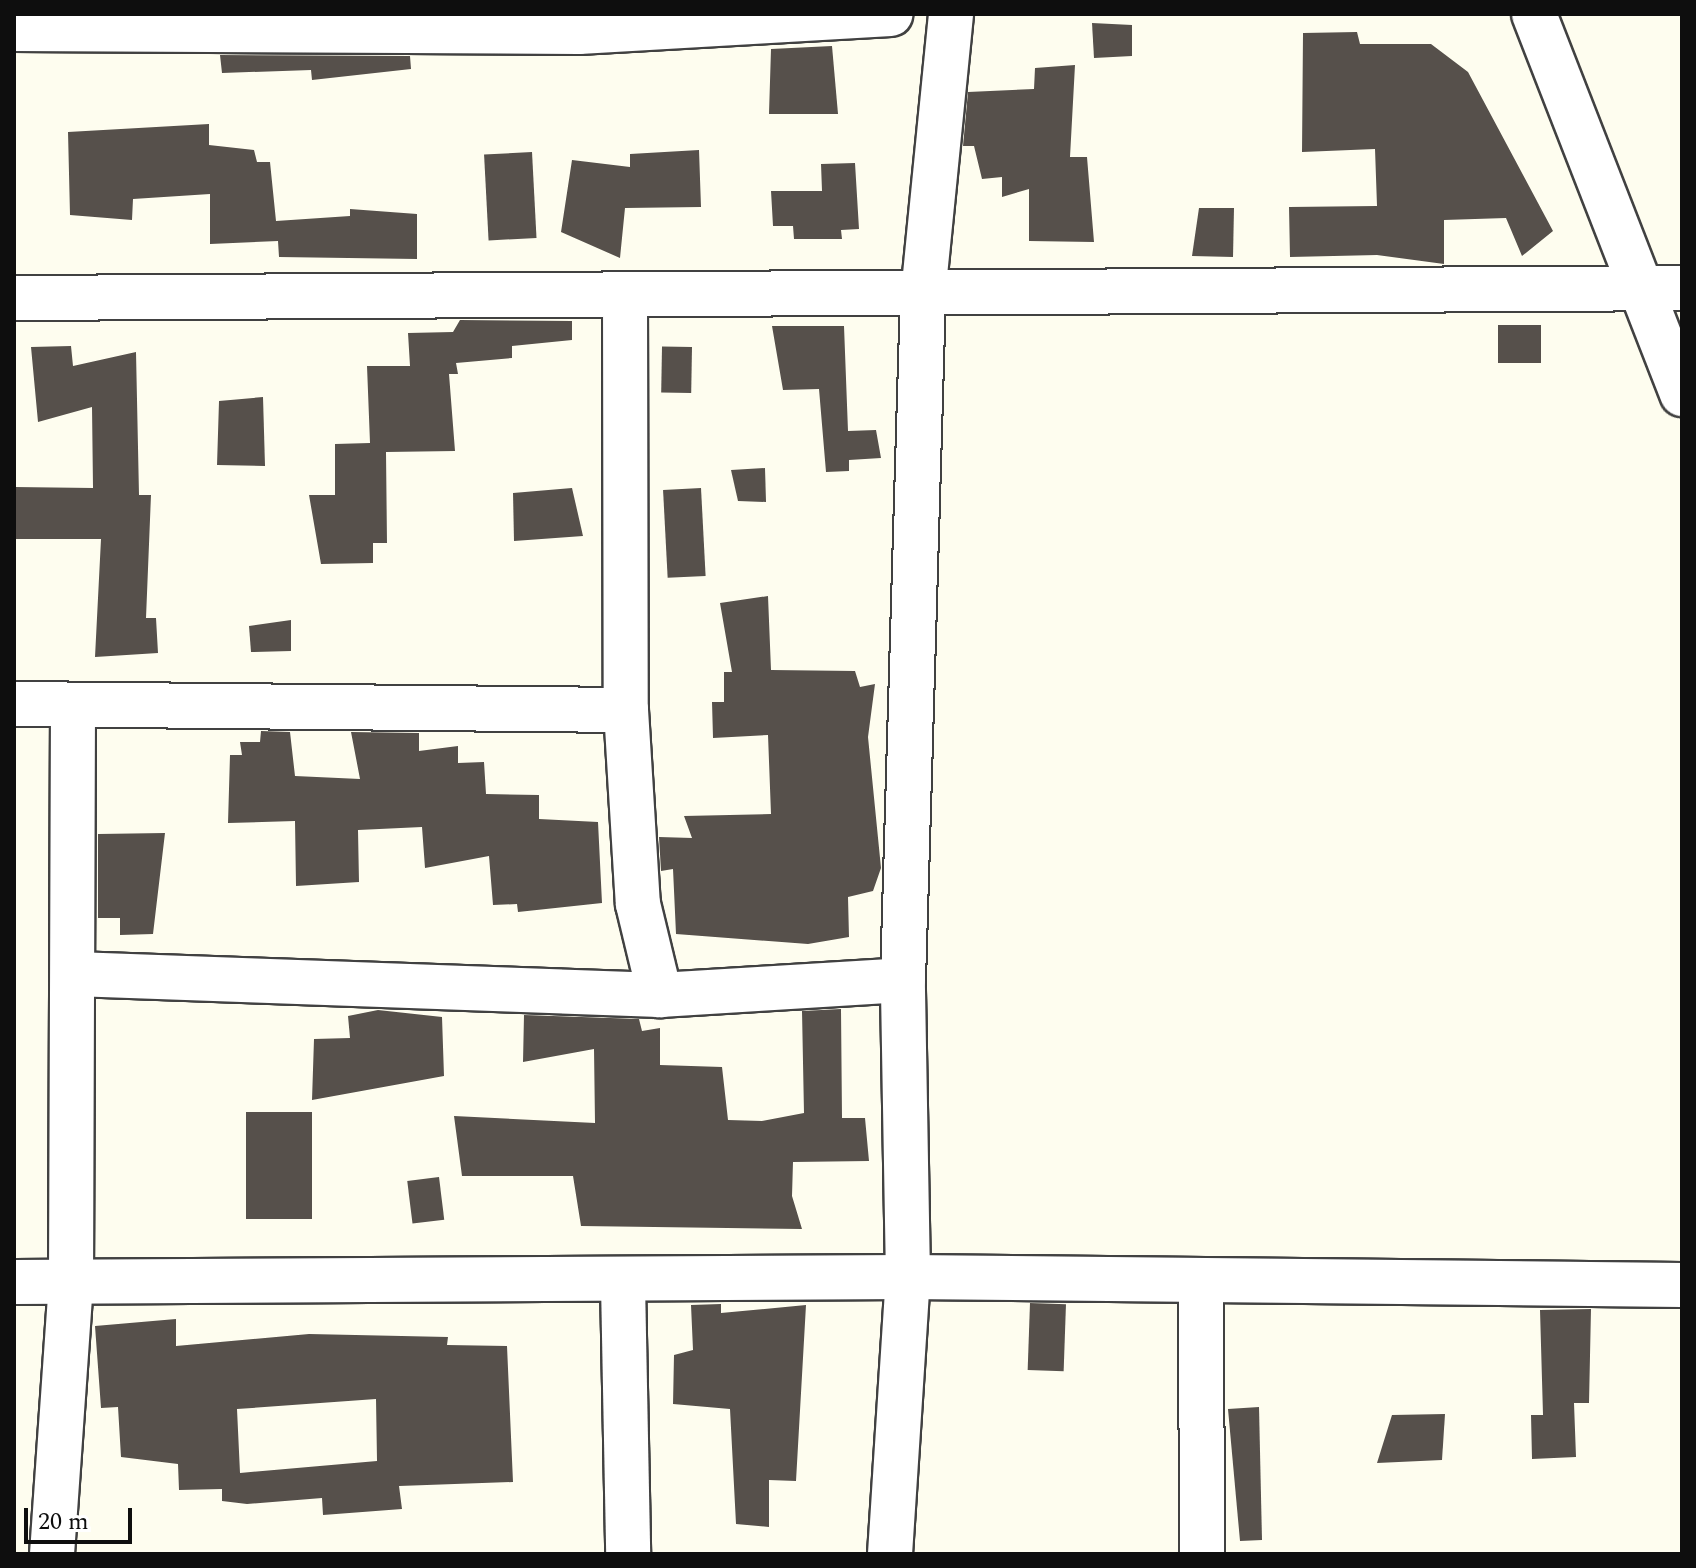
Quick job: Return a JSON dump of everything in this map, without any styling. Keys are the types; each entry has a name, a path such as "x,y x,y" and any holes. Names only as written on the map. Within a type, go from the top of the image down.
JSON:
{"street":[{"path":"14,29 579,32 890,14"},
{"path":"890,1554 908,1277 903,980 923,295 951,14"},
{"path":"1534,14 1682,394"},
{"path":"14,298 923,295 1682,288"},
{"path":"625,295 626,710 638,904 660,995"},
{"path":"14,704 626,710"},
{"path":"52,1554 71,1282 73,706"},
{"path":"74,974 660,995 903,980"},
{"path":"14,1282 623,1283 908,1277 1682,1285"},
{"path":"1201,1282 1202,1554"},
{"path":"623,1283 628,1554"}],"building":[{"path":"1092,23 1132,25 1132,56 1094,58"},
{"path":"1357,32 1360,44 1431,44 1468,72 1553,231 1522,256 1506,218 1444,220 1444,264 1377,255 1290,257 1289,207 1377,206 1375,149 1302,152 1303,33"},
{"path":"832,46 838,114 769,114 771,49"},
{"path":"220,55 410,56 411,69 312,80 311,70 222,73"},
{"path":"1075,65 1070,157 1087,157 1094,242 1029,241 1029,189 1002,197 1002,177 982,179 974,146 963,146 968,92 1034,89 1035,68"},
{"path":"209,124 209,145 254,150 257,162 270,162 276,221 350,216 350,209 417,214 417,259 279,257 278,241 210,244 210,194 133,199 132,220 70,215 68,132"},
{"path":"699,150 701,207 625,208 620,258 561,232 572,160 630,167 630,154"},
{"path":"532,152 537,238 489,240 484,155"},
{"path":"855,163 859,229 841,230 842,239 794,239 793,226 773,226 771,191 822,191 821,164"},
{"path":"1199,208 1234,208 1233,257 1192,256"},
{"path":"460,320 572,321 572,340 512,346 512,358 456,363 458,374 449,374 455,451 386,452 387,543 373,543 373,563 321,564 309,495 335,495 335,444 370,443 367,366 410,366 408,333 453,332"},
{"path":"1498,325 1541,325 1541,363 1498,363"},
{"path":"772,326 844,326 848,431 876,430 881,458 849,460 849,471 826,472 819,389 783,390"},
{"path":"71,346 73,366 136,352 139,495 151,495 146,618 156,618 158,653 95,657 101,539 14,539 14,487 93,488 92,407 38,422 31,347"},
{"path":"662,346 692,347 691,393 661,392"},
{"path":"263,397 265,466 217,465 219,401"},
{"path":"765,468 766,502 738,501 731,470"},
{"path":"572,488 583,536 514,541 513,493"},
{"path":"701,488 706,576 668,578 663,490"},
{"path":"768,596 771,670 855,671 860,687 875,684 868,737 881,868 873,891 848,897 849,937 808,944 676,934 673,869 661,871 659,837 692,838 684,816 771,814 768,735 713,738 712,702 724,702 724,672 732,672 720,603"},
{"path":"291,620 291,651 251,652 249,626"},
{"path":"261,731 290,732 295,776 360,779 351,732 419,733 419,751 458,746 458,763 484,762 486,794 539,795 539,819 598,822 602,903 518,912 517,904 493,905 489,856 425,868 422,827 358,830 359,882 296,886 295,821 228,823 230,755 242,755 240,742 260,742"},
{"path":"165,833 153,934 120,935 120,918 98,918 98,834"},
{"path":"841,1009 842,1118 865,1118 869,1161 793,1162 792,1196 802,1229 581,1226 573,1176 462,1176 454,1116 595,1123 594,1049 523,1062 524,1015 639,1019 642,1031 660,1028 660,1065 722,1067 728,1120 762,1121 804,1113 802,1011"},
{"path":"378,1010 442,1017 444,1076 312,1100 314,1039 350,1038 348,1016"},
{"path":"246,1112 312,1112 312,1219 246,1219"},
{"path":"439,1177 444,1220 412,1224 407,1181"},
{"path":"1030,1303 1066,1304 1064,1371 1028,1370"},
{"path":"721,1304 721,1313 806,1305 796,1481 769,1480 769,1527 736,1524 730,1409 673,1404 674,1355 693,1350 691,1305"},
{"path":"1591,1309 1589,1403 1574,1403 1576,1457 1532,1459 1531,1415 1543,1415 1540,1310"},
{"path":"176,1319 176,1346 309,1334 448,1337 447,1345 507,1346 513,1482 399,1486 402,1509 323,1515 322,1498 247,1504 222,1501 222,1489 179,1490 178,1464 121,1457 118,1407 101,1408 95,1326","holes":["376,1399 377,1461 240,1473 237,1409"]},
{"path":"1259,1407 1262,1540 1240,1541 1228,1409"},
{"path":"1445,1414 1442,1460 1377,1463 1392,1415"}]}
